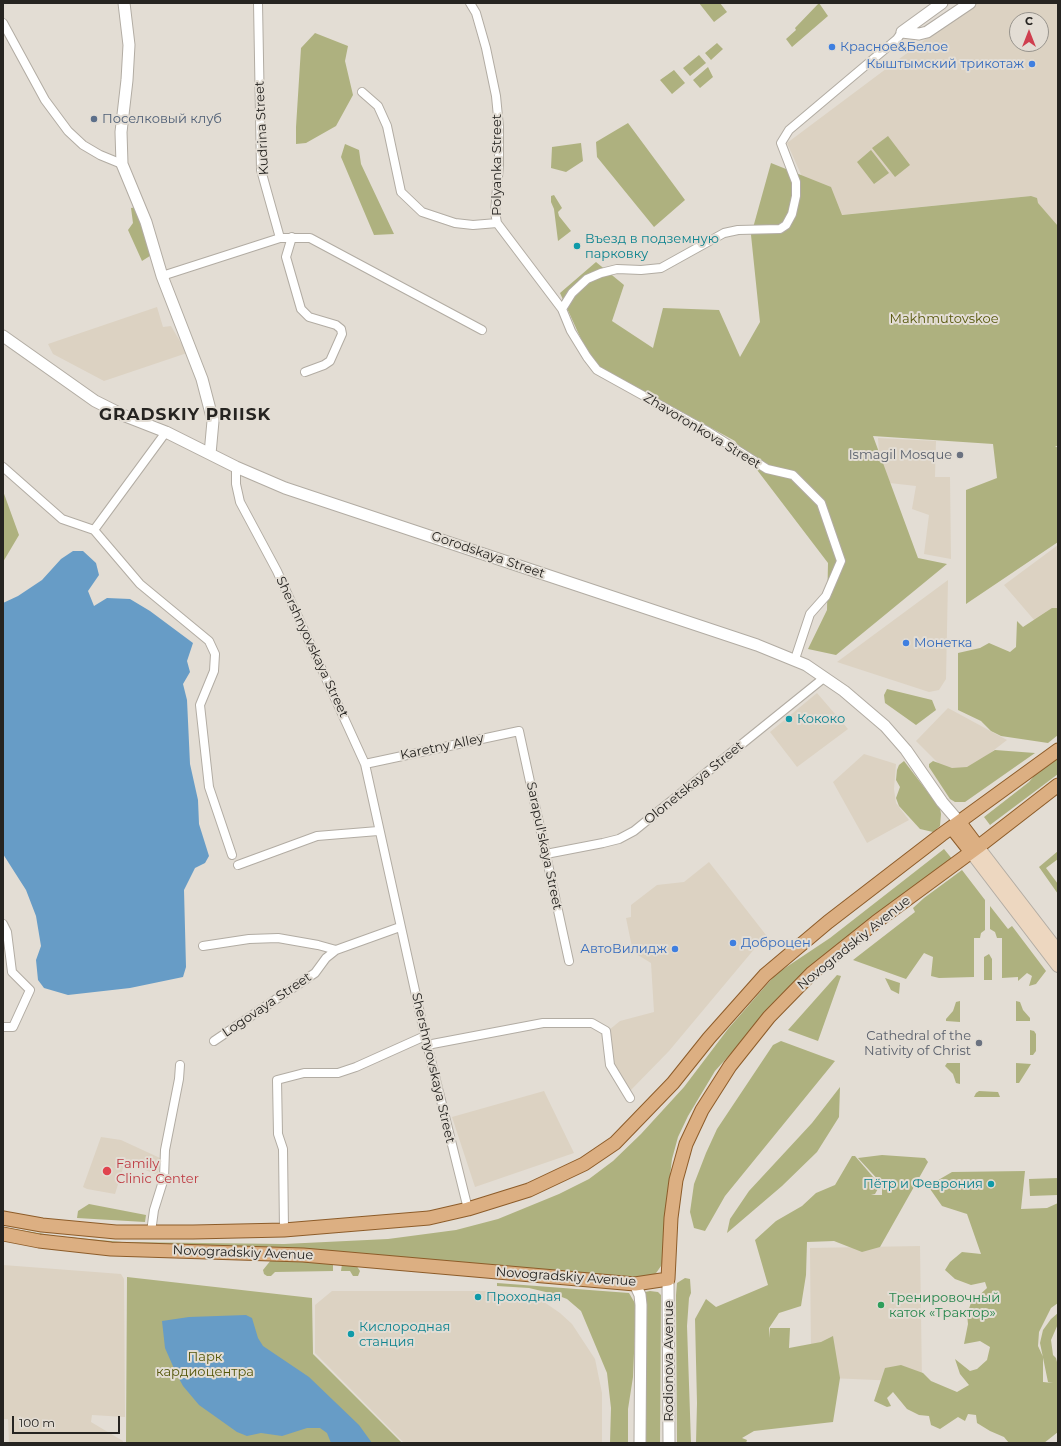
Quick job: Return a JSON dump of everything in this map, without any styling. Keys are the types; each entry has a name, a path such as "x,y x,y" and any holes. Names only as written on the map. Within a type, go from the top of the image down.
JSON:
{"main road":[{"name":"Novogradskiy Avenue","path":"3,1218 42,1225 72,1228 151,1232 284,1230 428,1218 468,1209 529,1190 584,1164 615,1143 673,1083 765,975 828,922 1058,750"},
{"name":"Novogradskiy Avenue","path":"3,1234 39,1241 111,1248 302,1255 635,1284 668,1279 671,1218 676,1180 686,1144 702,1110 730,1066 769,1017 812,974 876,922 974,850 1058,785"},
{"name":"Gorodskaya Street","path":"956,825 970,836 974,850"},
{"path":"956,825 1058,966"},
{"path":"974,850 1058,951"}],"street":[{"path":"124,3 129,44 127,80 121,132 122,164 146,222 162,276 202,379 212,413 213,432 210,454"},
{"name":"Kudrina Street","path":"258,3 261,170 280,238"},
{"name":"Polyanka Street","path":"470,3 476,13 486,48 496,96 499,127 499,165 495,212 497,223 562,309"},
{"path":"562,309 572,292 587,279 601,273 617,269 641,270 661,268 719,235 738,230 780,229 786,225 792,214 796,196 796,182 781,143 789,130 897,40 902,32 942,3"},
{"path":"902,32 918,34 936,28 970,3"},
{"path":"926,15 924,21 926,25 931,28 936,28"},
{"path":"3,23 45,100 68,131 83,145 122,164"},
{"path":"362,92 378,106 387,126 401,192 422,212 455,223 473,225 497,223"},
{"path":"292,237 286,257 301,309 309,317 336,325 341,329 342,334 327,364 305,372"},
{"path":"162,276 280,238 310,238 482,330"},
{"name":"Zhavoronkova Street","path":"562,309 571,331 598,370 707,431 767,469 793,475 821,503 841,561 826,596 810,614 795,659"},
{"name":"Gorodskaya Street","path":"3,336 95,401 125,416 166,432 236,467 285,488 795,659 825,677 885,726 906,750 944,804 956,825"},
{"path":"94,530 166,432"},
{"path":"3,467 62,519 94,530 140,584 209,640 215,654 214,671 200,705 209,787 232,855"},
{"name":"Shershnyovskaya Street","path":"236,467 236,484 240,502 277,571 365,764 378,831 427,1045 468,1209"},
{"name":"Olonetskaya Street","path":"546,854 603,843 634,831 825,677"},
{"name":"Karetny Alley","path":"365,764 519,731"},
{"name":"Sarapul'skaya Street","path":"519,731 569,961"},
{"path":"238,865 317,836 378,831"},
{"path":"3,924 7,932 12,972 30,990 13,1027 3,1027"},
{"path":"204,946 249,939 278,938 318,945 336,950 400,927"},
{"name":"Logovaya Street","path":"214,1041 315,973 326,958 336,950"},
{"path":"427,1045 543,1023 592,1023 606,1031 610,1065 630,1098"},
{"path":"284,1230 283,1149 278,1134 276,1080 304,1073 338,1073 356,1067 425,1036"},
{"path":"151,1232 154,1210 164,1178 165,1150 179,1079 180,1065"},
{"name":"Rodionova Avenue","path":"668,1279 669,1443"},
{"path":"635,1284 640,1295 641,1306 640,1443"}],"shaded area":[{"path":"974,3 1058,3 1058,226 1031,196 820,217 787,143"},
{"path":"157,307 163,327 171,326 187,353 104,381 53,354 48,344"},
{"path":"878,438 936,441 935,477 950,477 951,559 924,554 929,515 912,509 916,486 881,482"},
{"path":"1058,545 1058,607 1035,621 1004,585"},
{"path":"948,580 946,679 939,690 929,692 837,662"},
{"path":"817,693 848,729 797,767 770,732"},
{"path":"948,708 1007,740 955,780 916,741"},
{"path":"864,754 896,764 894,789 896,803 909,820 867,843 833,782"},
{"path":"709,862 766,935 669,1051 630,1091 612,1064 609,1030 620,1021 654,1012 651,963 633,952 626,918 631,917 631,905 657,885 684,882"},
{"path":"544,1091 574,1153 475,1187 452,1117"},
{"path":"101,1137 121,1140 160,1158 158,1175 125,1162 115,1194 83,1187"},
{"path":"920,1246 922,1382 830,1378 811,1354 810,1248"},
{"path":"3,1265 121,1274 124,1279 125,1417 92,1415 91,1422 123,1441 123,1443 9,1443 8,1419 3,1419"},
{"path":"332,1291 491,1291 512,1293 544,1302 560,1313 572,1324 595,1359 602,1393 602,1443 404,1443 315,1353 315,1305"}],"green space":[{"path":"699,3 720,3 727,12 714,22"},
{"path":"819,3 828,16 792,47 786,39 796,30 795,28"},
{"path":"315,33 348,46 345,61 353,95 336,126 306,143 296,144 301,48"},
{"path":"717,43 723,49 711,60 705,53"},
{"path":"699,55 706,63 690,76 683,68"},
{"path":"708,67 713,77 700,88 693,80"},
{"path":"674,70 685,83 672,94 660,80"},
{"path":"628,123 685,200 654,227 597,157 596,142"},
{"path":"888,136 910,165 895,177 872,148"},
{"path":"581,143 583,161 566,172 551,168 552,147"},
{"path":"345,144 359,150 361,164 394,234 374,235 341,157"},
{"path":"871,150 889,173 874,184 857,162"},
{"name":"Makhmutovskoe","path":"771,163 831,187 842,215 1031,196 1037,198 1038,203 1058,226 1058,446 1055,446 1058,448 1058,542 966,604 966,490 997,478 993,444 873,436 918,558 947,564 836,655 808,649 827,610 828,563 735,441 592,363 560,293 596,262 624,285 612,321 653,348 663,308 719,310 740,357 760,322 751,235"},
{"path":"554,195 562,208 558,212 559,216 571,231 558,241 554,209 551,202 551,196"},
{"path":"137,207 153,254 142,261 128,230 133,223 131,208"},
{"path":"3,491 19,535 3,562"},
{"path":"1052,608 1058,608 1058,735 1048,743 1001,736 991,731 981,721 958,710 958,653 980,648 989,643 1010,652 1016,647 1017,621 1023,627"},
{"path":"887,689 932,700 936,710 916,725 885,703 884,695"},
{"path":"995,750 1035,753 965,802 955,802 950,799 929,767 929,764 933,761 952,768 967,767"},
{"path":"1058,755 1058,774 990,825 984,817 1029,782 1039,770"},
{"path":"904,761 940,808 940,826 933,832 920,829 899,806 896,798 900,787 896,780 897,770 899,765"},
{"path":"944,849 953,860 751,1031 715,1071 688,1116 678,1137 672,1159 665,1217 663,1260 654,1276 646,1278 112,1247 3,1232 3,1227 56,1236 122,1242 284,1244 388,1239 456,1230 498,1219 559,1194 589,1179 613,1161 641,1134 684,1087 728,1029 776,974 830,938"},
{"path":"1058,851 1058,859 1046,868 1058,884 1058,894 1039,867"},
{"path":"962,870 985,900 985,930 981,933 980,938 974,938 974,977 939,978 931,976 933,957 924,953 906,979 853,960 915,912 913,908 924,898"},
{"path":"990,906 1008,929 1012,926 1046,971 1036,984 1029,986 1032,976 1027,973 1018,981 1018,977 1002,978 1002,938 997,938 995,932 990,929"},
{"path":"989,954 992,959 992,980 984,980 984,957"},
{"path":"837,975 841,976 818,1041 788,1030"},
{"path":"885,978 900,983 899,994 891,990"},
{"path":"960,1001 960,1022 946,1021 953,1011 956,1002"},
{"path":"1016,1001 1020,1002 1023,1010 1030,1018 1030,1021 1016,1021"},
{"path":"1030,1030 1034,1031 1036,1034 1036,1051 1033,1055 1030,1055"},
{"path":"781,1041 835,1061 725,1196 705,1231 694,1228 690,1212 694,1184 717,1129 773,1045"},
{"path":"947,1063 960,1063 960,1084 956,1083 953,1074 945,1066"},
{"path":"1016,1063 1031,1064 1019,1083 1016,1083"},
{"path":"840,1087 839,1117 817,1152 782,1186 727,1233 730,1219 749,1191 812,1123"},
{"path":"979,1091 998,1092 1000,1097 974,1097"},
{"path":"882,1155 925,1158 928,1162 880,1247 862,1252 834,1241 807,1242 806,1275 801,1306 779,1313 769,1328 770,1338 770,1328 790,1328 789,1348 821,1342 833,1336 840,1378 833,1422 754,1431 742,1438 747,1440 746,1443 696,1443 697,1403 695,1319 706,1299 716,1307 768,1285 755,1240 776,1221 802,1206 816,1193 835,1185 852,1156 855,1156 880,1185 875,1194 871,1195 882,1195 882,1184 858,1158"},
{"path":"1025,1171 1021,1209 1047,1208 1058,1203 1058,1303 1051,1308 1039,1332 1038,1346 1043,1356 1040,1343 1043,1330 1051,1319 1058,1313 1058,1324 1051,1340 1053,1355 1056,1358 1058,1366 1058,1432 1044,1443 1009,1443 1004,1437 977,1423 976,1415 968,1414 965,1421 958,1417 940,1429 931,1425 929,1416 919,1415 907,1409 893,1392 887,1398 891,1406 887,1407 874,1401 885,1368 901,1365 923,1373 931,1381 957,1392 969,1385 960,1374 955,1359 970,1371 977,1369 987,1360 990,1347 980,1341 964,1344 968,1324 967,1314 971,1303 987,1288 985,1282 971,1285 955,1279 945,1270 950,1262 962,1252 981,1254 967,1214 942,1206 928,1186 952,1172","holes":["1043,1358 1048,1382 1053,1383 1043,1382"]},
{"path":"1058,1178 1058,1195 1030,1196 1029,1179"},
{"path":"89,1204 146,1215 145,1222 77,1218 78,1211"},
{"path":"271,1260 333,1263 333,1271 275,1272 271,1276 267,1276 264,1274 263,1270"},
{"path":"342,1264 356,1265 360,1271 358,1276 353,1276 350,1271 341,1271"},
{"name":"Парк кардиоцентра","path":"127,1277 312,1298 313,1354 402,1443 126,1443"},
{"path":"685,1278 690,1279 691,1293 689,1298 687,1326 691,1443 677,1443 676,1295 677,1283"},
{"path":"497,1283 629,1293 636,1305 633,1377 628,1409 628,1443 610,1443 611,1408 607,1373 581,1311 567,1299 554,1294 529,1288 497,1286"},
{"path":"645,1292 658,1292 661,1295 660,1443 644,1443 644,1296"}],"water":[{"path":"73,551 83,551 96,563 99,575 88,591 94,606 107,598 130,599 150,611 193,643 187,661 190,672 183,684 187,700 190,764 198,800 199,824 209,856 205,863 195,868 184,890 186,967 183,977 130,988 68,995 44,988 38,980 36,960 41,946 36,916 26,890 3,854 3,603 18,596 42,580 61,559"},
{"path":"246,1315 252,1318 258,1338 263,1346 309,1377 359,1425 372,1443 331,1443 327,1433 320,1428 307,1428 282,1436 261,1433 247,1436 237,1432 199,1405 183,1386 176,1373 165,1348 162,1321 189,1317"}],"place":[{"name":"Красное&Белое","path":"832,47"},
{"name":"Кыштымский трикотаж","path":"1032,64"},
{"name":"Поселковый клуб","path":"94,119"},
{"name":"Въезд в подземную парковку","path":"577,246"},
{"name":"Ismagil Mosque","path":"960,455"},
{"name":"Монетка","path":"906,643"},
{"name":"Кококо","path":"789,719"},
{"name":"Доброцен","path":"733,943"},
{"name":"АвтоВилидж","path":"675,949"},
{"name":"Cathedral of the Nativity of Christ","path":"979,1043"},
{"name":"Family Clinic Center","path":"107,1171"},
{"name":"Пётр и Феврония","path":"991,1184"},
{"name":"Проходная","path":"478,1297"},
{"name":"Тренировочный каток «Трактор»","path":"881,1305"},
{"name":"Кислородная станция","path":"351,1334"}],"district":[{"name":"GRADSKIY PRIISK","path":"185,415"}]}
